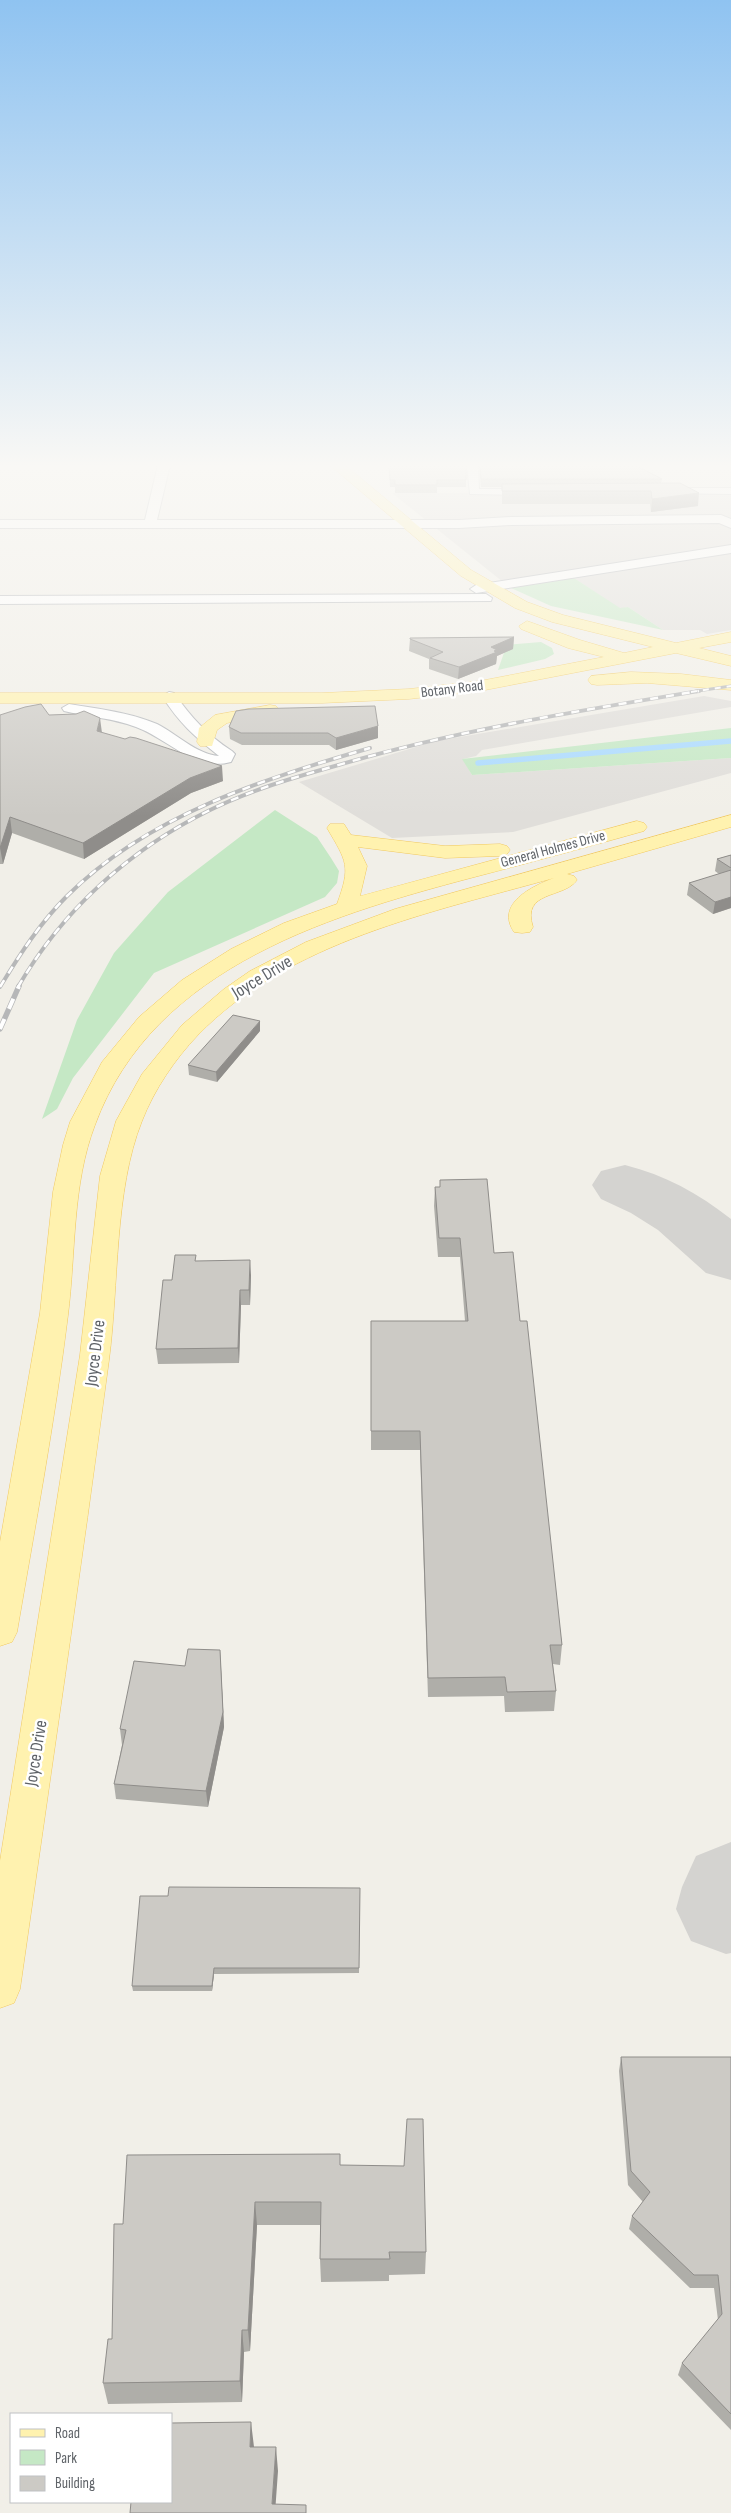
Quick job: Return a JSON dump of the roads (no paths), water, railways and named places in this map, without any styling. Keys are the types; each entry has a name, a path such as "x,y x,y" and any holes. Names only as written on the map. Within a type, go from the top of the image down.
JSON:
{"main road":[{"path":"475,582 518,621 558,639 646,661 731,678"},
{"path":"484,591 500,595 543,615 562,628 632,648 646,661"},
{"path":"543,615 674,648 691,658 731,647"},
{"name":"Botany Road","path":"0,698 173,703 270,710 361,709 432,705 505,696 616,676 674,648 731,637"},
{"path":"487,684 504,676 552,664 568,657 572,653 571,649 558,639"},
{"name":"Botany Road","path":"0,708 69,708 409,694 487,684 525,683 646,661 714,657 731,653"},
{"path":"714,657 731,663"},
{"path":"616,676 646,661 691,658 731,663"},
{"path":"597,680 626,677 661,677 731,685"},
{"path":"206,742 208,728 221,719 270,710"},
{"name":"General Holmes Drive","path":"376,897 731,804"},
{"name":"General Holmes Drive","path":"454,898 731,821"},
{"path":"337,828 356,858 358,869 357,878 346,907"},
{"path":"355,840 409,850 456,853 581,842"},
{"path":"522,927 518,920 520,909 528,899 549,887 591,870 618,852"},
{"name":"Joyce Drive","path":"0,1632 46,1368 70,1173 83,1122 106,1073 122,1051 156,1013 180,992 226,961 275,933 376,897"},
{"name":"Joyce Drive","path":"0,1989 94,1364 113,1176 129,1121 145,1089 170,1052 210,1012 252,981 286,961 342,935 454,898"}],"street":[{"path":"0,600 484,591 537,582"},
{"path":"69,708 147,726 210,761 221,762 228,758 227,754 206,742 173,703"}],"waterway":[{"path":"478,763 731,741"}],"railway":[{"path":"691,692 731,686"},
{"path":"18,987 55,933 100,885 151,844 223,804 254,791 303,775 425,742 562,714 699,691"},
{"path":"0,987 31,939 57,906 99,868 134,843 209,803 289,773 370,748"},
{"path":"0,1029 19,986"}]}
